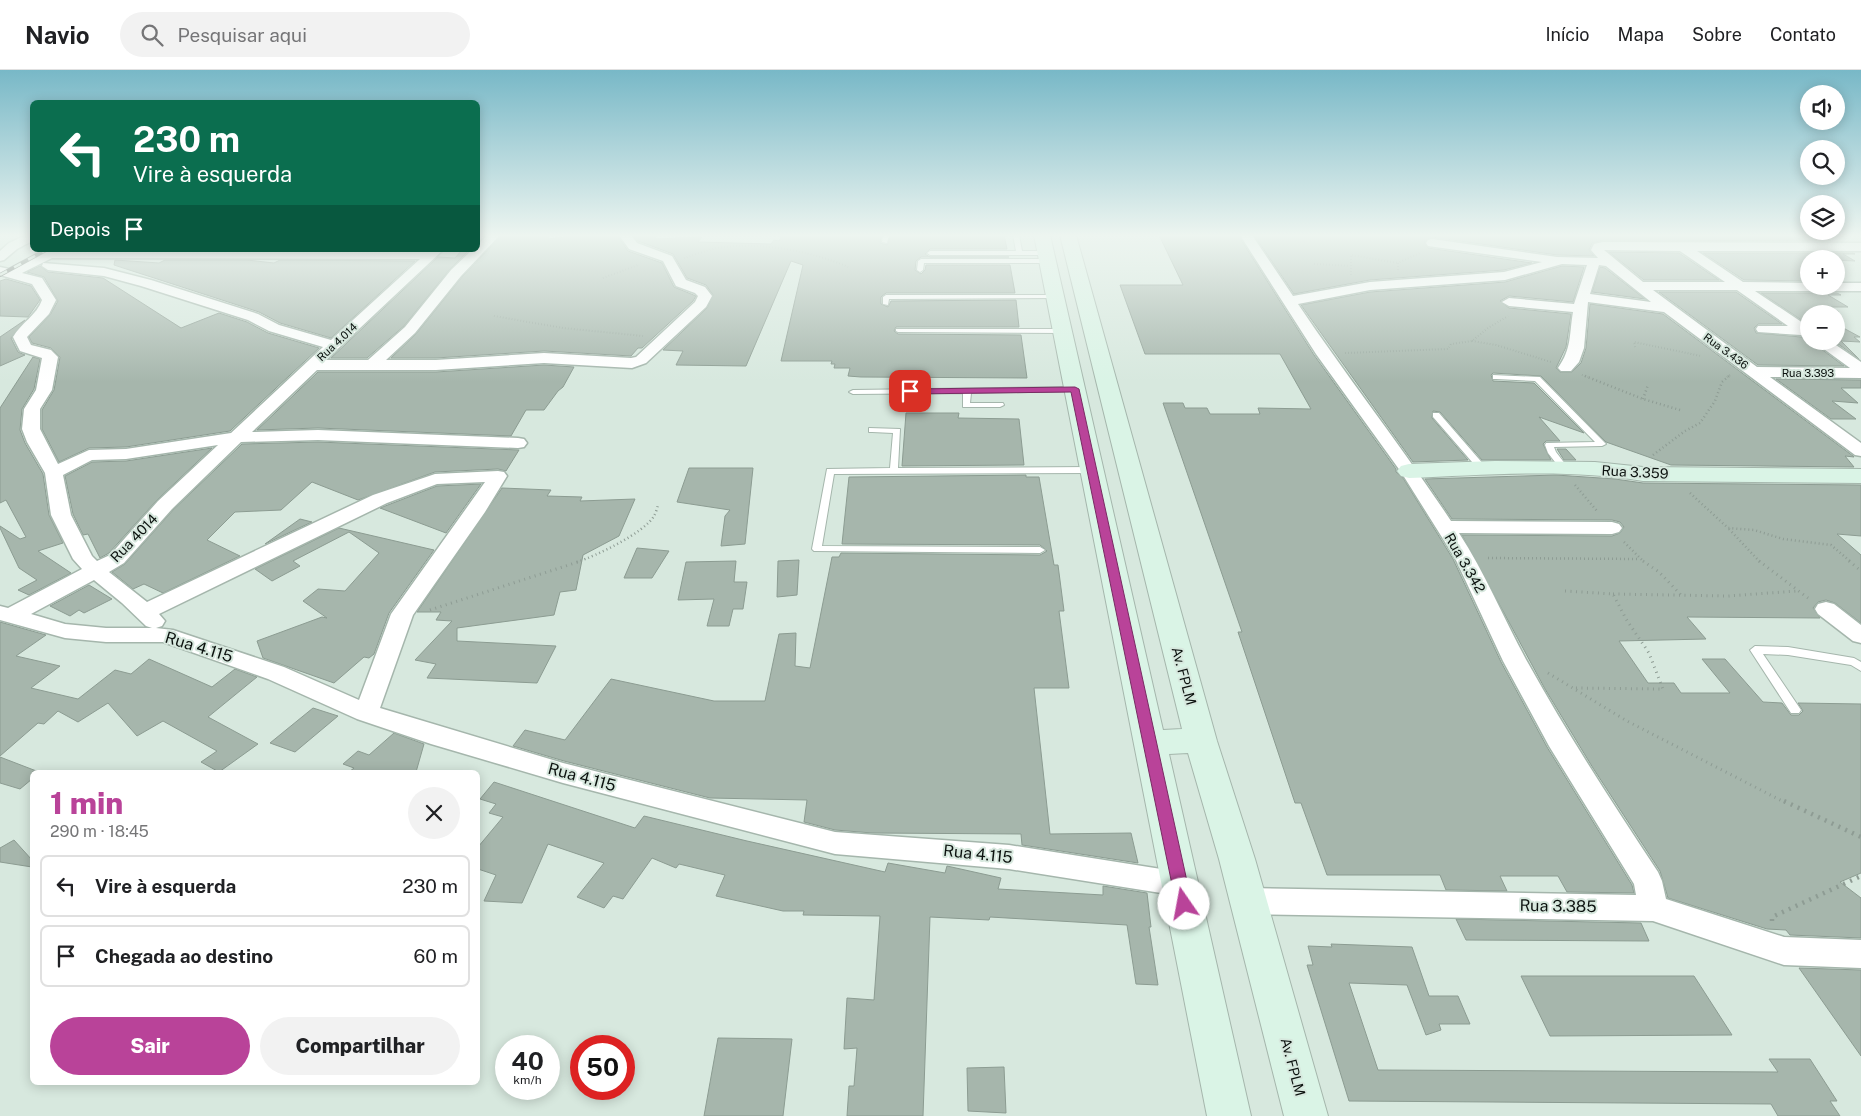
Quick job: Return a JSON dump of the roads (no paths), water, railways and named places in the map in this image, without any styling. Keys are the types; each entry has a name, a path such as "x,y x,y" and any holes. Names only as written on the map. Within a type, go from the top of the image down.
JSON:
{"main road":[{"path":"1052,284 1230,1116"},
{"name":"Av. FPLM","path":"1081,284 1201,741 1248,901 1306,1116"},
{"name":"Rua 3.359","path":"1409,471 1482,468 1621,470 1643,474 1861,476"},
{"path":"1150,742 1201,741"}],"street":[{"path":"39,284 49,300 48,309 20,337 25,348 46,353 50,358 44,390 32,409 31,429 36,442 54,473 61,515 83,558 95,572 145,612 165,635"},
{"path":"149,284 253,317 274,328 333,345"},
{"name":"Rua 4.014","path":"239,437 333,345 400,284"},
{"path":"371,366 410,330 447,284"},
{"path":"312,365 436,365 544,358 632,363 642,360 701,304 705,296 700,290 683,284"},
{"name":"Rua 3.342","path":"1279,284 1324,354 1409,471 1465,558 1515,661 1562,746 1648,881 1653,908"},
{"path":"1290,301 1396,284"},
{"path":"1566,368 1574,360 1578,345 1581,303 1589,284"},
{"name":"Rua 3.436","path":"1638,284 1667,308 1861,451"},
{"path":"1736,284 1800,327"},
{"path":"1641,286 1859,288"},
{"path":"1509,302 1581,303 1667,308"},
{"path":"1763,329 1800,332"},
{"path":"1832,350 1861,371"},
{"name":"Rua 3.393","path":"1754,371 1861,371"},
{"path":"54,473 90,455 134,453 239,437 318,435 518,443"},
{"name":"Rua 4014","path":"6,615 95,572 117,559 165,505 239,437"},
{"path":"145,612 380,499 435,479 498,476 475,512 402,614 366,713"},
{"path":"1444,527 1612,528"},
{"path":"1826,609 1861,636"},
{"name":"Rua 4.115","path":"6,615 73,632 106,635 165,635 276,672 366,713 440,737 563,773 835,843 1009,857 1180,884"},
{"name":"Rua 3.385","path":"1248,901 1653,908 1784,951 1861,954"}],"lane":[{"path":"886,304 886,297 1055,297"},
{"path":"898,330 1063,331"},
{"path":"1496,378 1537,378 1602,444 1549,445 1552,453 1565,469"},
{"path":"853,392 1075,389"},
{"path":"966,391 966,405 1000,405"},
{"path":"1436,415 1482,468"},
{"path":"872,430 897,431 894,470"},
{"path":"1040,550 818,549 830,471 1092,470"},
{"path":"1795,710 1755,650 1788,651 1854,662 1861,667"}]}
